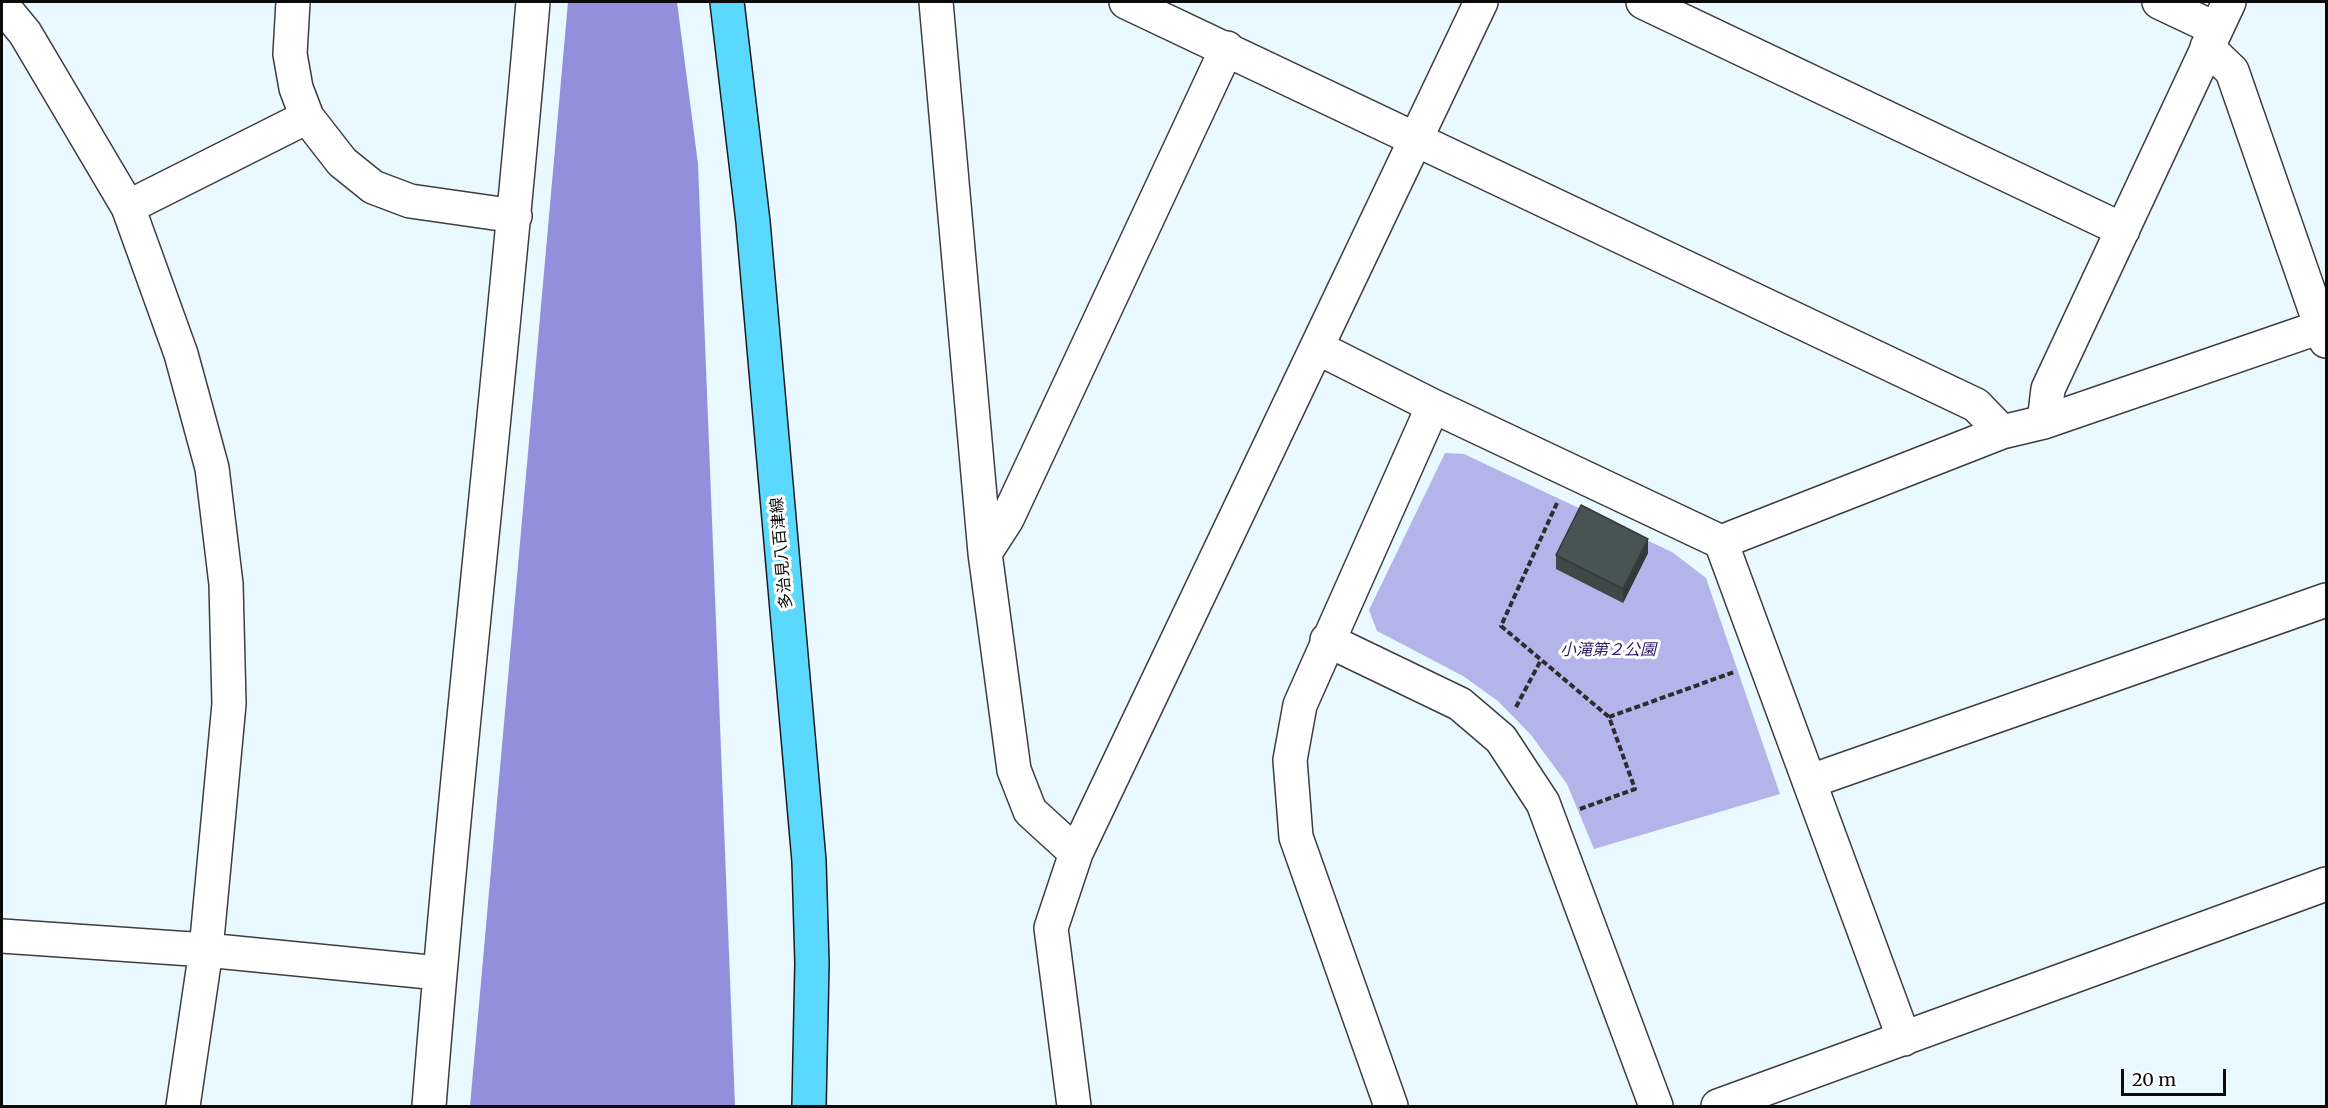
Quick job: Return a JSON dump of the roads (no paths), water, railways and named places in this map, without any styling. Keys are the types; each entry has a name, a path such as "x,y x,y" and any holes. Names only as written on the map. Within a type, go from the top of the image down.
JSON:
{"main road":[{"name":"多治見八百津線","path":"727,2 753,222 809,861 812,963 808,1107"}],"street":[{"path":"293,2 290,54 296,88 307,117 342,162 373,187 410,201 515,216"},
{"path":"429,1107 439,973 515,216 533,2"},
{"path":"936,2 985,553 1014,770 1030,811 1076,853"},
{"path":"1126,2 1415,137 1976,405 2002,432"},
{"path":"1074,1107 1051,928 1076,853 1481,2"},
{"path":"1643,2 2123,230"},
{"path":"1721,543 2002,432 2044,422 2325,331 2217,26 2159,2"},
{"path":"2,5 25,33 128,207 181,354 212,468 226,584 229,704 206,950 183,1107"},
{"path":"2044,422 2048,389 2217,26"},
{"path":"985,553 1007,519 1227,48"},
{"path":"128,207 307,117"},
{"path":"1318,348 1433,406 1721,543 1811,781 1904,1039"},
{"path":"1391,1107 1296,837 1290,760 1300,705 1433,406"},
{"path":"1811,781 2326,600"},
{"path":"1327,640 1460,704 1496,734 1543,803 1656,1107"},
{"path":"1718,1107 2326,884"},
{"path":"2,936 206,950 439,973"}],"park label":[{"name":"小滝第２公園","path":"1608,650"}]}
